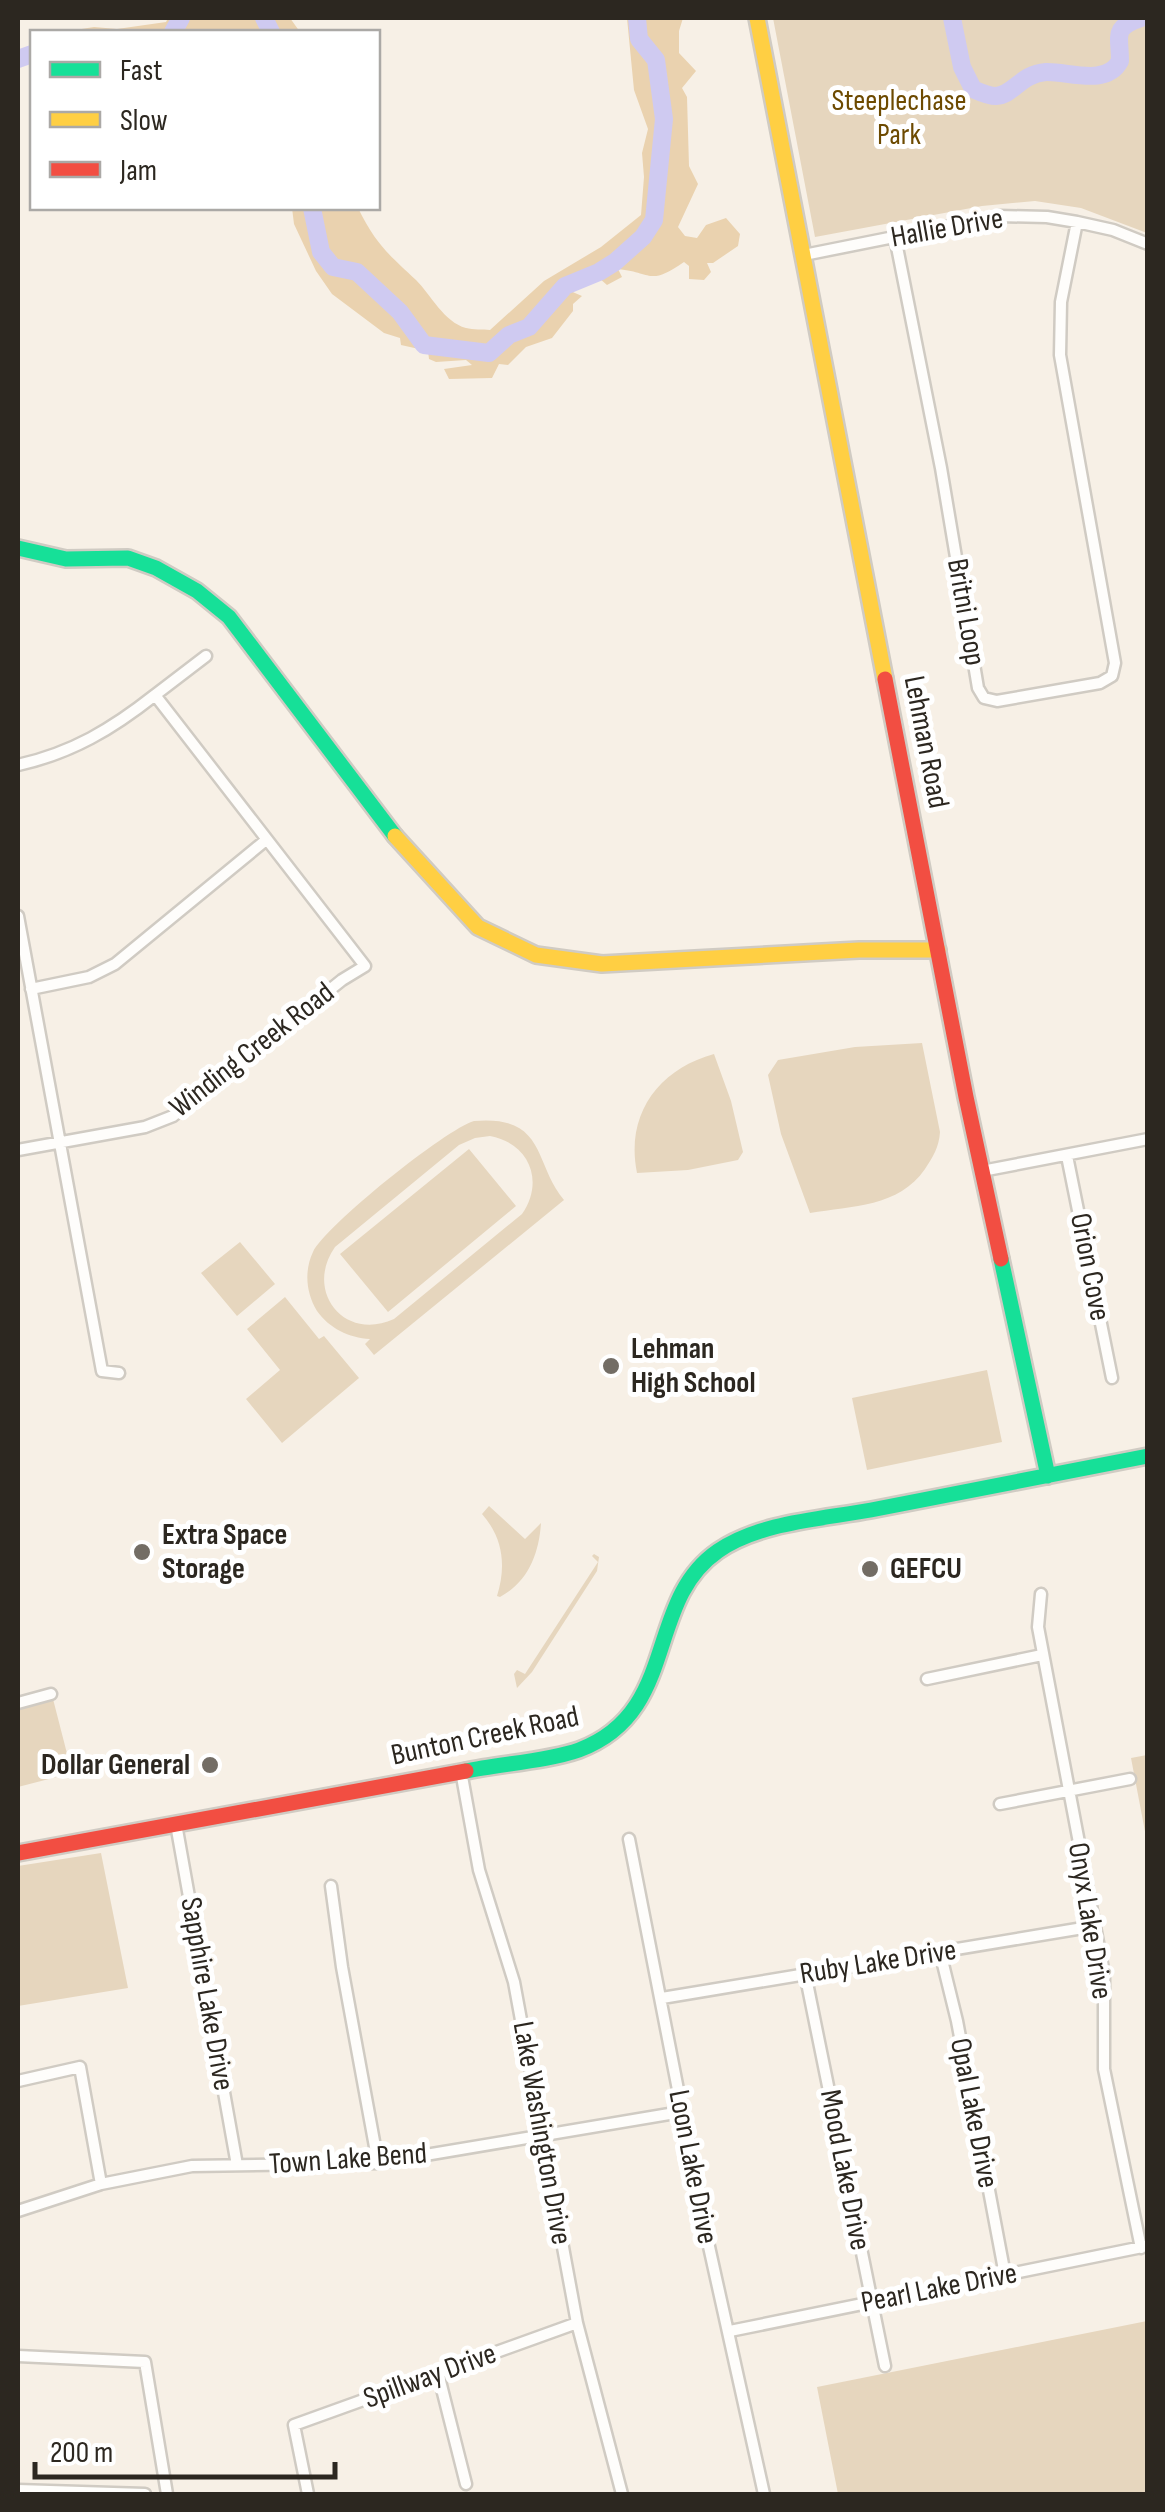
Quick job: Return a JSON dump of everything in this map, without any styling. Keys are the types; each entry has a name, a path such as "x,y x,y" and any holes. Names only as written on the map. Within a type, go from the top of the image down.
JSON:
{"street":[{"name":"Lehman Road","path":"757,18 982,1171 1048,1476"},
{"name":"Hallie Drive","path":"804,255 999,216 1078,222 1148,244"},
{"name":"Britni Loop","path":"894,237 944,487 978,688 984,698 996,701 1100,683 1112,676 1115,662 1060,356 1060,302 1078,222"},
{"path":"18,548 66,559 128,558 156,568 197,591 218,608 259,655 401,844 478,927 505,942 536,955 602,964 859,950 938,950"},
{"path":"18,765 68,752 83,744 129,716 206,656"},
{"path":"31,989 89,977 115,964 266,840 155,694"},
{"name":"Winding Creek Road","path":"18,1150 145,1126 173,1116 342,980 365,966 266,840"},
{"path":"18,916 102,1372 119,1373"},
{"path":"982,1171 1148,1139"},
{"name":"Orion Cove","path":"1067,1156 1112,1378"},
{"name":"Bunton Creek Road","path":"18,1853 578,1750 608,1734 639,1704 654,1674 679,1594 713,1555 736,1542 803,1523 1148,1456"},
{"name":"Onyx Lake Drive","path":"1041,1594 1038,1627 1042,1655 1106,1996 1104,2069 1144,2247"},
{"path":"927,1678 1042,1655"},
{"path":"18,1702 51,1694"},
{"name":"Lake Washington Drive","path":"462,1771 479,1870 514,1982 577,2323 622,2494"},
{"path":"1000,1804 1130,1779"},
{"name":"Sapphire Lake Drive","path":"176,1824 237,2165"},
{"name":"Loon Lake Drive","path":"629,1839 681,2112 764,2494"},
{"path":"332,1886 342,1967 378,2163"},
{"name":"Ruby Lake Drive","path":"662,1998 1095,1926"},
{"name":"Opal Lake Drive","path":"940,1952 957,2021 1004,2275"},
{"name":"Mood Lake Drive","path":"805,1973 885,2366"},
{"path":"18,2081 80,2068 101,2184"},
{"name":"Town Lake Bend","path":"18,2211 101,2184 192,2166 378,2163 681,2112"},
{"name":"Pearl Lake Drive","path":"730,2331 1144,2247"},
{"name":"Spillway Drive","path":"308,2494 294,2425 577,2323"},
{"path":"18,2356 145,2362 167,2494"},
{"path":"438,2373 466,2484"},
{"path":"18,2490 145,2494"}],"green space":[{"name":"Steeplechase Park","path":"773,18 1147,18 1147,233 1081,208 1035,201 982,206 815,237"},
{"path":"922,1043 940,1132 925,1169 914,1182 888,1198 810,1213 781,1134 768,1075 778,1060 855,1047"},
{"path":"714,1054 743,1152 738,1160 688,1170 637,1173 636,1132 650,1097 677,1071"},
{"path":"474,1121 498,1121 526,1134 564,1200 374,1355 365,1344 370,1339 340,1331 317,1311 310,1297 310,1259 322,1239 362,1201","holes":["490,1136 504,1140 523,1155 532,1177 529,1201 522,1214 394,1319 359,1324 334,1308 324,1280 335,1247 459,1145"]},
{"path":"469,1149 516,1206 388,1312 340,1254"},
{"path":"240,1242 275,1284 237,1316 201,1273"},
{"path":"285,1297 319,1339 324,1336 359,1378 282,1443 246,1399 280,1370 247,1329"},
{"path":"987,1370 1002,1442 867,1470 852,1398"},
{"path":"489,1506 525,1539 541,1523 530,1566 518,1583 500,1597 499,1543 482,1514"},
{"path":"594,1554 599,1557 597,1571 532,1672 517,1688 514,1674 517,1670 525,1674 598,1562"},
{"path":"53,1699 72,1773 18,1787 18,1708"},
{"path":"1147,1755 1147,1842 1131,1758"},
{"path":"101,1853 128,1988 18,2006 18,1866"},
{"path":"1147,2321 1147,2494 838,2494 817,2387"}],"shaded area":[{"path":"168,18 290,18 299,30 75,30 166,22"},
{"path":"627,18 683,18 679,53 696,71 682,88 687,97 689,166 698,184 678,227 685,236 697,238 706,225 726,218 740,234 738,246 707,263 711,272 704,280 689,279 689,266 684,262 657,276 618,269 622,277 607,285 599,278 584,281 568,290 582,296 552,338 526,347 508,365 499,364 492,378 449,379 444,369 472,365 466,360 436,362 429,359 428,351 401,345 400,338 384,333 332,294 316,271 294,224 292,210 359,210 383,247 444,314 466,328 490,330 544,281 601,247 641,215 642,153 648,129 634,90"}],"waterway":[{"path":"174,30 181,18"},
{"path":"264,18 270,30"},
{"path":"312,210 321,252 333,267 357,272 400,312 424,345 489,353 509,335 529,327 565,286 615,262 643,237 654,220 664,119 656,60 639,39 637,18"},
{"path":"952,18 962,67 973,89 996,96 1046,72 1106,74 1120,61 1122,29 1141,18"},
{"path":"18,59 30,55"}],"traffic: fast":[{"path":"18,548 66,559 128,558 156,568 197,591 229,617 395,836"},
{"path":"1001,1259 1048,1476"},
{"path":"466,1771 567,1754 611,1733 633,1710 648,1684 679,1598 695,1573 735,1541 792,1523 1148,1456"}],"traffic: slow":[{"path":"757,18 885,679"},
{"path":"395,836 478,927 536,955 602,964 859,950 938,950"}],"traffic: jam":[{"path":"885,679 1001,1259"},
{"path":"18,1853 466,1771"}],"place":[{"name":"Lehman High School","path":"611,1366"},
{"name":"Extra Space Storage","path":"142,1552"},
{"name":"GEFCU","path":"870,1569"},
{"name":"Dollar General","path":"210,1765"}]}
